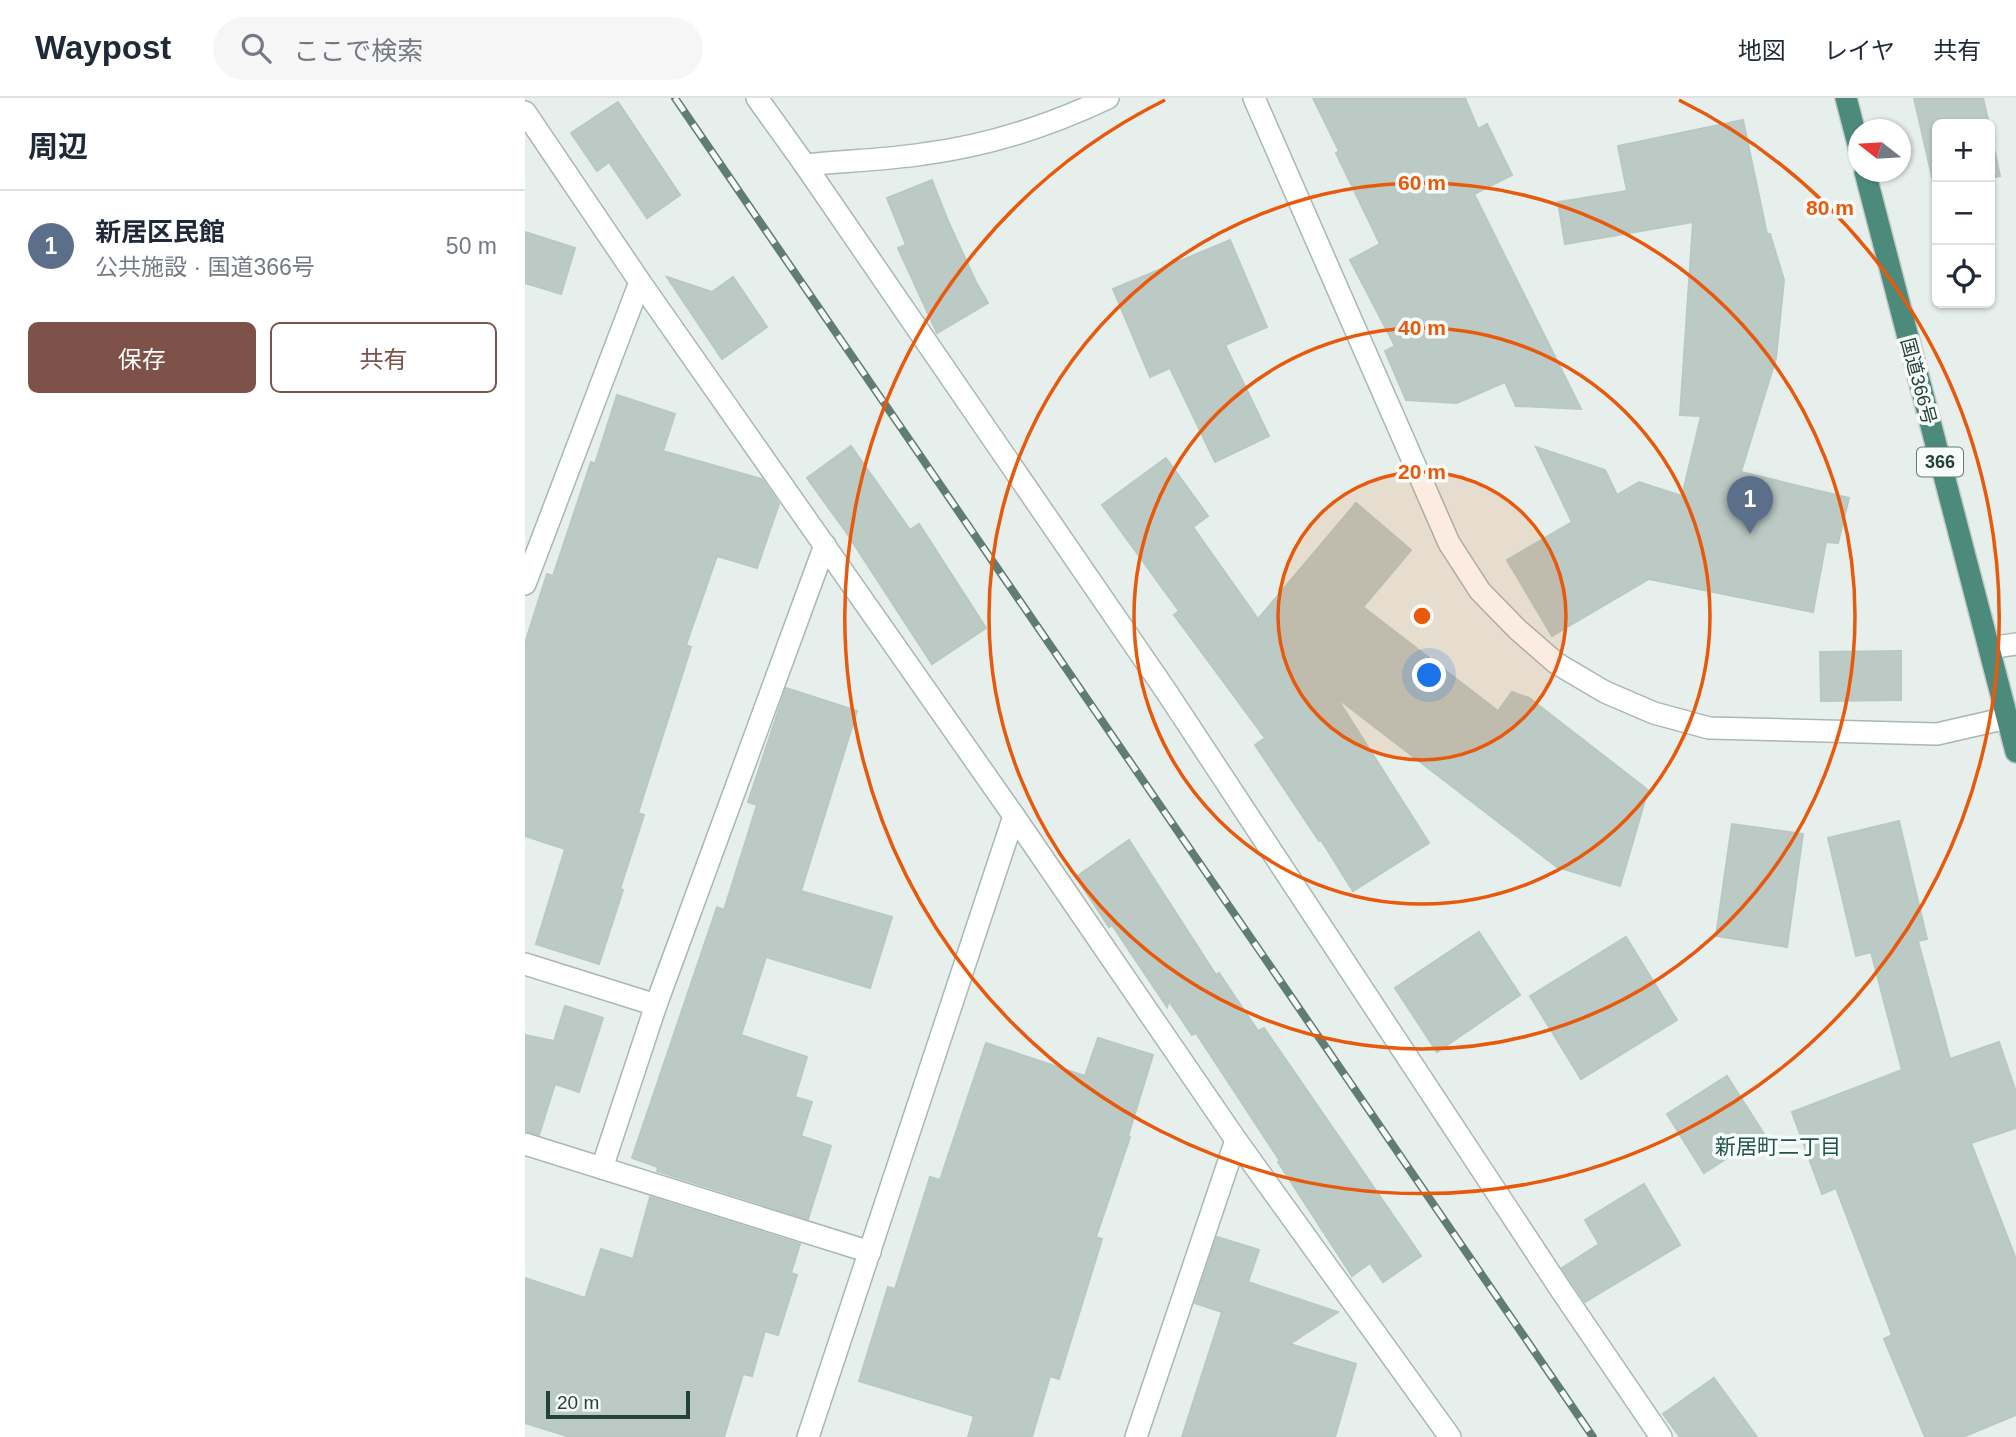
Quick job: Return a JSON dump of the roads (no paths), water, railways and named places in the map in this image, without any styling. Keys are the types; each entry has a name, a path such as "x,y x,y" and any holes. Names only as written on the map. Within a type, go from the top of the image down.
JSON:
{"highway":[{"path":"1846,98 1851,119"},
{"name":"国道366号","path":"1868,182 2016,752"}],"street":[{"path":"757,98 1166,691 1661,1437"},
{"path":"805,165 924,154 978,144 1031,128 1108,98"},
{"path":"1254,98 1449,543 1480,591 1517,629 1556,663 1605,692 1654,713 1709,728 1937,734 2007,718"},
{"path":"525,112 1236,1140 1450,1437"},
{"path":"525,584 531,547 641,282"},
{"path":"602,1168 656,1004 825,545"},
{"path":"1989,648 2016,645"},
{"path":"808,1437 1014,816"},
{"path":"525,964 656,1004"},
{"path":"1136,1437 1236,1140"},
{"path":"525,1144 870,1252"}],"railway":[{"path":"675,98 1593,1437"}],"place":[{"name":"新居区民館","path":"1750,534"}],"district":[{"name":"新居町二丁目","path":"1778,1147"}]}
